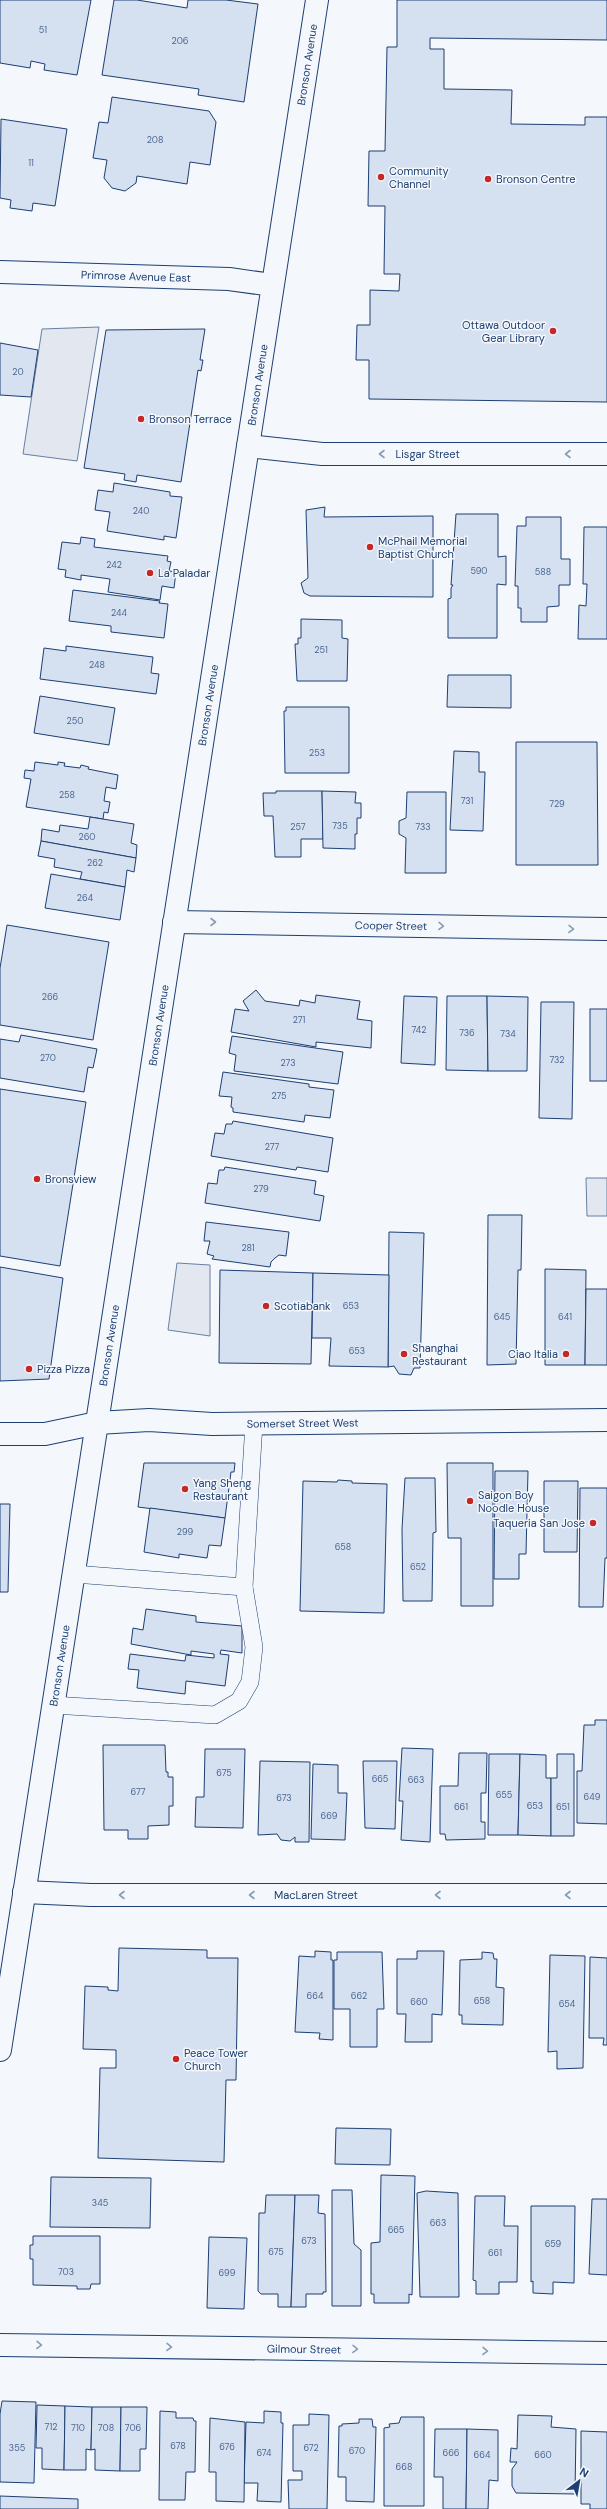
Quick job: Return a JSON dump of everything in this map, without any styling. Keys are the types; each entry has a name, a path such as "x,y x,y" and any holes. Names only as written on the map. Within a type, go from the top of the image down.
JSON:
{"main road":[{"name":"Bronson Avenue","path":"0,2050 317,0"},
{"name":"Primrose Avenue East","path":"0,272 229,279 272,285"},
{"name":"Lisgar Street","path":"248,446 322,454 607,454"},
{"name":"Cooper Street","path":"174,922 607,929"},
{"name":"Somerset Street West","path":"0,1434 52,1433 97,1423 149,1420 254,1423 607,1420"},
{"name":"MacLaren Street","path":"24,1892 91,1895 607,1895"},
{"name":"Gilmour Street","path":"0,2345 607,2353"}],"lane":[{"path":"53,1705 215,1715 239,1701 250,1682 254,1648 244,1587 254,1423"},
{"path":"74,1574 244,1587"}],"shaded area":[{"path":"99,327 77,461 23,454 42,329"},
{"path":"586,1178 607,1178 607,1216 587,1216"},
{"path":"177,1263 210,1265 210,1336 168,1330"}],"building":[{"path":"0,0 91,0 77,75 44,70 45,64 31,61 30,68 0,63"},
{"path":"114,0 137,0 187,8 188,0 226,0 258,4 244,102 198,95 199,89 102,75"},
{"name":"Bronson Centre","path":"397,0 607,0 607,40 430,38 430,49 444,49 444,89 512,90 511,124 585,125 585,117 607,117 607,402 369,399 369,360 356,360 357,325 370,325 370,290 399,291 400,274 384,274 385,206 368,206 369,151 385,151 387,47 397,47"},
{"path":"112,97 209,111 216,122 210,165 190,162 187,184 137,176 136,183 125,191 112,188 104,178 107,160 93,158 99,122 108,123"},
{"path":"1,119 67,129 55,206 33,203 32,211 10,208 11,200 0,198"},
{"name":"Bronson Terrace","path":"205,329 200,360 203,360 201,371 198,370 181,482 137,475 136,482 124,480 125,474 84,468 106,330"},
{"path":"0,343 38,350 31,397 0,395"},
{"path":"114,483 170,492 170,496 182,497 176,538 164,536 164,540 107,531 110,512 95,510 98,490 113,492"},
{"name":"McPhail Memorial Baptist Church","path":"325,507 324,517 433,516 433,597 310,596 304,593 301,583 308,578 306,510"},
{"path":"456,514 498,514 498,557 506,556 506,585 497,584 497,638 448,638 448,599 451,598 451,588 453,585 451,585"},
{"path":"526,517 561,517 561,559 570,559 570,585 559,585 559,606 547,607 547,622 521,622 521,608 518,608 518,586 515,586 517,526 526,526"},
{"path":"584,527 607,527 607,639 578,639 579,605 586,606 587,584 583,584"},
{"path":"81,537 95,539 94,547 168,556 167,561 171,562 169,571 176,572 174,588 162,586 160,600 108,592 110,579 81,575 81,580 65,577 66,570 58,569 62,542 80,544"},
{"path":"73,590 160,601 159,603 168,604 164,638 111,632 111,626 69,621"},
{"path":"301,619 342,620 342,638 348,639 347,681 297,681 295,644 298,644 298,638 301,638"},
{"path":"66,646 153,657 151,673 159,674 156,694 40,679 44,648 66,651"},
{"path":"448,675 511,675 511,708 447,707"},
{"path":"40,696 115,708 109,745 34,733"},
{"path":"286,707 349,707 349,773 285,773 284,711 286,711"},
{"path":"516,742 597,742 598,865 516,865"},
{"path":"454,751 479,752 479,772 485,772 483,831 450,830"},
{"path":"35,762 58,765 58,762 65,763 64,766 80,768 81,765 89,767 88,769 118,775 116,789 106,787 104,801 110,802 108,813 104,812 103,819 26,807 31,779 24,778 25,770 34,771"},
{"path":"276,791 322,791 323,839 301,839 301,857 275,857 273,816 264,816 263,793 276,793"},
{"path":"322,791 356,792 355,803 361,803 361,818 357,818 355,849 323,848"},
{"path":"407,792 446,792 446,873 405,873 406,838 399,834 399,821 406,818"},
{"path":"90,817 134,824 131,843 137,845 136,858 41,841 42,829 59,832 60,825 88,829"},
{"path":"41,841 136,858 134,872 127,870 125,887 80,879 82,872 54,867 55,859 38,856"},
{"path":"51,874 125,887 120,920 45,908"},
{"path":"7,925 109,942 93,1040 0,1025 0,968"},
{"path":"256,990 265,1001 299,1006 300,1000 315,1003 316,995 360,1001 357,1019 372,1021 371,1048 316,1042 316,1047 231,1032 235,1009 249,1011 243,1001"},
{"path":"404,996 437,997 435,1065 401,1063"},
{"path":"447,996 487,996 488,1071 446,1070"},
{"path":"487,996 528,997 527,1071 488,1071"},
{"path":"541,1002 574,1002 572,1119 539,1118"},
{"path":"590,1009 607,1009 607,1081 590,1081"},
{"path":"21,1035 97,1049 93,1068 88,1067 84,1092 0,1078 0,1039 19,1042"},
{"path":"232,1036 343,1052 338,1084 234,1071 236,1055 229,1053"},
{"path":"223,1072 309,1084 309,1087 334,1090 330,1118 305,1115 304,1122 233,1112 233,1108 231,1107 232,1097 219,1096"},
{"name":"Bronsview","path":"0,1089 86,1102 60,1266 0,1256"},
{"path":"233,1121 333,1138 328,1172 297,1167 296,1170 211,1156 215,1133 224,1134 226,1124 232,1124"},
{"path":"225,1167 316,1181 314,1194 324,1196 320,1221 205,1203 208,1183 217,1184 219,1170 224,1170"},
{"path":"488,1215 522,1215 521,1270 518,1270 516,1364 487,1365"},
{"path":"206,1222 289,1232 286,1256 279,1255 271,1262 270,1267 212,1259 214,1256 207,1254 210,1241 204,1241"},
{"path":"389,1232 424,1233 420,1368 414,1368 411,1375 399,1374 394,1366 388,1367"},
{"path":"0,1267 63,1278 49,1379 0,1381"},
{"path":"545,1269 586,1270 585,1365 545,1365"},
{"name":"Scotiabank","path":"220,1270 313,1273 311,1364 219,1363"},
{"path":"313,1273 389,1275 388,1367 329,1366 331,1338 312,1338"},
{"path":"586,1289 607,1289 607,1365 585,1365"},
{"name":"Yang Sheng Restaurant","path":"144,1463 235,1463 234,1472 231,1472 225,1518 138,1507"},
{"name":"Saigon Boy Noodle House","path":"447,1463 493,1463 493,1606 461,1606 461,1538 448,1538"},
{"path":"495,1471 528,1471 526,1554 519,1554 519,1579 494,1579"},
{"path":"405,1478 435,1478 436,1532 433,1533 432,1601 403,1601 402,1529"},
{"path":"338,1480 352,1481 352,1483 387,1484 384,1613 300,1611 303,1481 337,1482"},
{"path":"544,1481 578,1481 577,1552 544,1552"},
{"name":"Taqueria San Jose","path":"580,1488 607,1488 607,1558 605,1558 603,1607 579,1607"},
{"path":"0,1504 10,1504 8,1592 0,1592"},
{"path":"150,1508 225,1518 221,1546 209,1545 207,1558 179,1554 179,1558 144,1552"},
{"path":"146,1609 196,1616 196,1622 242,1626 242,1653 221,1650 220,1654 229,1655 225,1686 186,1681 185,1694 137,1688 139,1670 128,1669 130,1654 185,1661 186,1655 214,1658 214,1654 191,1651 191,1655 131,1644 133,1628 143,1630"},
{"path":"595,1720 607,1720 607,1824 577,1823 577,1771 582,1771 584,1725 595,1725"},
{"path":"103,1745 165,1745 166,1772 168,1772 168,1777 173,1777 173,1806 169,1806 169,1825 148,1826 148,1839 128,1839 128,1830 104,1830"},
{"path":"402,1748 433,1749 430,1842 401,1840 403,1801 399,1801"},
{"path":"205,1749 245,1749 243,1828 195,1827 196,1797 204,1797"},
{"path":"459,1753 487,1753 486,1793 481,1793 481,1822 485,1822 485,1839 446,1840 445,1834 440,1834 440,1786 458,1786"},
{"path":"489,1754 520,1754 518,1835 488,1835"},
{"path":"520,1754 546,1755 546,1778 551,1778 551,1836 518,1835"},
{"path":"557,1754 574,1754 574,1836 551,1836 551,1778 557,1778"},
{"path":"260,1761 310,1762 309,1842 295,1842 295,1837 290,1841 281,1840 277,1834 258,1835"},
{"path":"363,1761 397,1761 395,1829 365,1828"},
{"path":"313,1764 338,1765 338,1793 347,1793 345,1840 311,1839"},
{"name":"Peace Tower Church","path":"119,1948 207,1950 207,1958 238,1958 236,2080 226,2080 224,2162 98,2158 100,2068 116,2068 116,2050 83,2049 85,1986 108,1987 108,1990 118,1991"},
{"path":"315,1951 331,1952 331,1960 333,1960 333,2040 319,2039 320,2033 295,2032 299,1956 315,1957"},
{"path":"417,1951 444,1951 442,2015 432,2014 432,2042 405,2042 406,2014 397,2014 397,1959 417,1959"},
{"path":"337,1952 382,1952 384,2009 377,2009 377,2047 350,2047 350,2009 334,2009 334,1960 337,1960"},
{"path":"482,1952 493,1953 494,1959 497,1959 496,1987 504,1988 503,2025 462,2024 462,2015 459,2015 460,1960 482,1959"},
{"path":"550,1955 585,1956 583,2068 557,2069 557,2051 548,2052"},
{"path":"590,1957 607,1958 607,2045 603,2045 604,2038 589,2038"},
{"path":"336,2128 391,2129 390,2165 335,2164"},
{"path":"381,2175 415,2176 412,2295 409,2294 409,2303 374,2303 374,2294 371,2294 371,2243 380,2242"},
{"path":"51,2177 151,2178 150,2228 50,2227"},
{"path":"332,2190 352,2190 354,2244 361,2250 361,2306 332,2306"},
{"path":"426,2191 458,2193 459,2297 420,2297 417,2193"},
{"path":"266,2195 295,2195 291,2307 278,2307 278,2294 261,2294 258,2291 259,2213 265,2213"},
{"path":"295,2195 319,2195 318,2213 325,2214 326,2292 323,2292 323,2294 306,2294 306,2307 291,2307"},
{"path":"475,2196 505,2196 504,2226 518,2226 517,2282 499,2282 499,2294 476,2294 476,2281 473,2280"},
{"path":"592,2199 607,2199 607,2275 589,2274"},
{"path":"531,2206 575,2206 574,2283 553,2282 553,2294 533,2293 533,2281 531,2282"},
{"path":"33,2236 100,2236 100,2284 91,2284 90,2289 77,2289 77,2286 33,2285 33,2259 30,2259 30,2245 33,2245"},
{"path":"209,2237 247,2238 244,2309 207,2308"},
{"path":"2,2401 36,2402 34,2483 0,2482 0,2414"},
{"path":"37,2405 65,2406 64,2470 42,2469 42,2448 36,2448"},
{"path":"65,2406 92,2407 91,2450 86,2449 86,2470 64,2470"},
{"path":"92,2407 121,2407 120,2471 95,2470 95,2449 91,2450"},
{"path":"121,2407 147,2407 146,2449 140,2449 140,2471 120,2471"},
{"path":"160,2411 176,2412 176,2418 193,2418 194,2421 196,2421 195,2472 186,2472 185,2500 159,2500"},
{"path":"264,2411 281,2412 281,2423 283,2423 281,2502 257,2501 258,2483 244,2483 246,2422 264,2423"},
{"path":"309,2414 329,2415 327,2509 289,2509 288,2480 302,2480 302,2471 293,2471 293,2425 309,2425"},
{"path":"518,2415 552,2416 551,2427 576,2429 575,2494 516,2493 512,2486 512,2469 517,2462 510,2462 511,2448 517,2449"},
{"path":"401,2417 424,2417 424,2506 384,2506 384,2428 390,2427 389,2424 399,2423"},
{"path":"210,2418 245,2422 244,2502 216,2501 216,2472 209,2472"},
{"path":"359,2419 372,2419 373,2427 376,2427 374,2502 346,2501 346,2477 338,2477 339,2426 342,2426 342,2424 359,2423"},
{"path":"435,2429 467,2429 466,2509 443,2509 443,2477 434,2477"},
{"path":"467,2429 498,2430 498,2481 489,2480 488,2509 466,2509"},
{"path":"581,2431 607,2432 607,2509 590,2509 590,2504 581,2504"},
{"path":"0,2496 78,2499 78,2509 0,2509"}],"place":[{"name":"Community Channel","path":"381,177"},
{"name":"Bronson Centre","path":"488,179"},
{"name":"Ottawa Outdoor Gear Library","path":"553,331"},
{"name":"Bronson Terrace","path":"141,419"},
{"name":"McPhail Memorial Baptist Church","path":"370,547"},
{"name":"La Paladar","path":"150,573"},
{"name":"Bronsview","path":"37,1179"},
{"name":"Scotiabank","path":"266,1306"},
{"name":"Shanghai Restaurant","path":"404,1354"},
{"name":"Ciao Italia","path":"566,1354"},
{"name":"Pizza Pizza","path":"29,1369"},
{"name":"Yang Sheng Restaurant","path":"185,1489"},
{"name":"Saigon Boy Noodle House","path":"470,1501"},
{"name":"Taqueria San Jose","path":"593,1523"},
{"name":"Peace Tower Church","path":"176,2059"}]}
